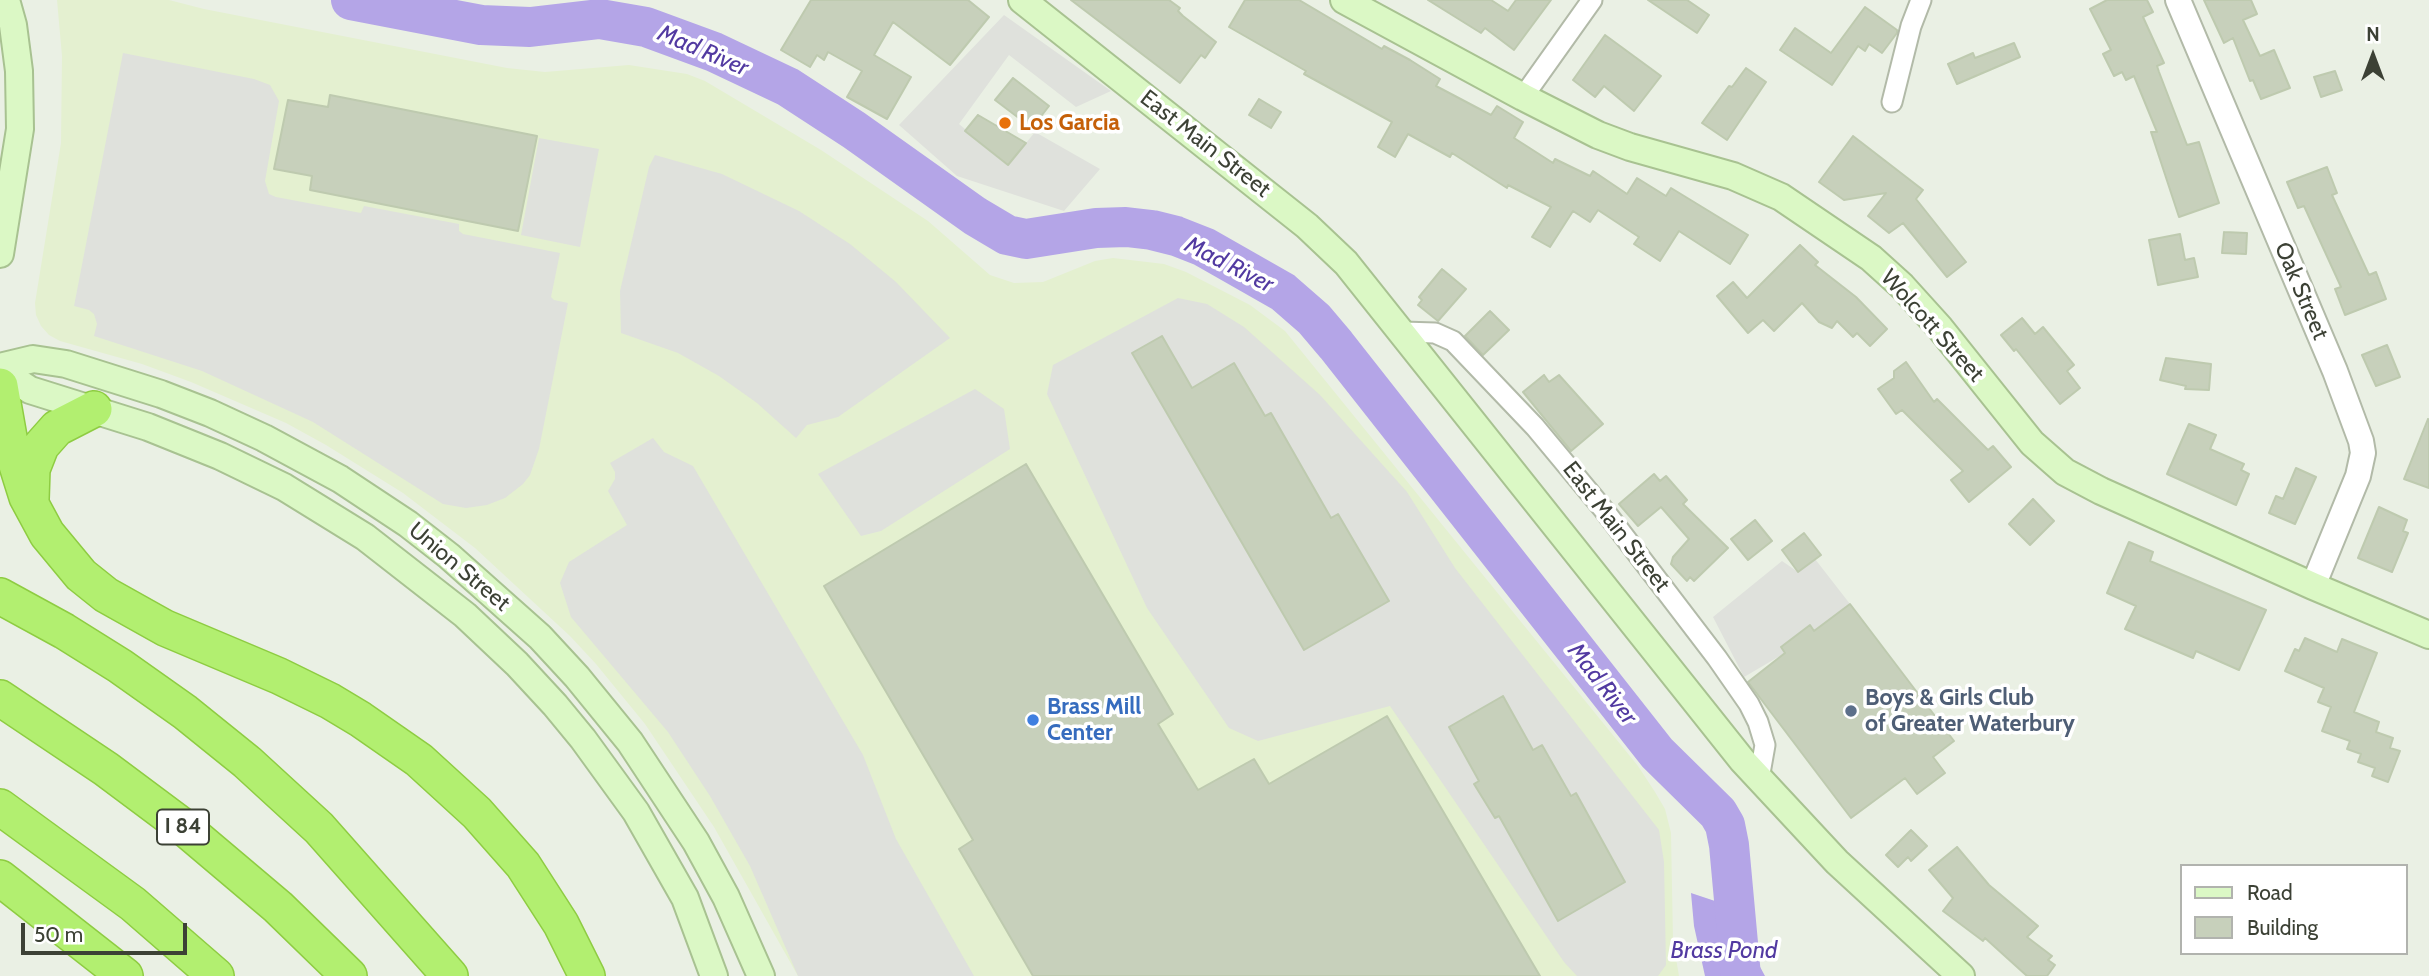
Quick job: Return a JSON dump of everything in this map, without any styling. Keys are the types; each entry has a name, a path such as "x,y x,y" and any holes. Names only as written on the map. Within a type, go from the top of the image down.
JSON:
{"highway":[{"path":"0,386 17,471 33,510 62,555 81,575 106,595 165,628 313,692 360,719 419,760 477,813 523,865 561,924 587,976"},
{"path":"33,510 31,482 36,456 41,446 57,428 94,409"},
{"path":"0,597 64,631 120,666 185,712 247,762 319,828 450,976"},
{"name":"I 84","path":"0,698 106,769 190,832 278,908 349,976"},
{"path":"0,807 133,904 216,976"},
{"path":"0,878 125,976"},
{"path":"0,895 27,913 76,936"}],"main road":[{"path":"0,254 20,129 19,71 13,25 6,0"},
{"name":"East Main Street","path":"1022,0 1321,238 1352,269 1759,779 1837,862 1961,976"},
{"name":"Wolcott Street","path":"1344,0 1598,135 1749,182 1801,209 1871,258 1902,286 1940,328 2032,443 2053,463 2101,491 2429,635"},
{"name":"Union Street","path":"0,368 33,359 66,364 161,394 239,426 306,460 367,496 428,539 489,589 540,637 577,677 648,767 712,870 761,976"},
{"name":"Union Street","path":"0,368 30,390 94,409 196,446 284,487 365,537 465,615 517,664 555,705 614,779 676,880 696,922 714,976"},
{"path":"465,615 489,589"}],"street":[{"path":"1523,97 1592,0"},
{"path":"1892,102 1911,26 1921,0"},
{"name":"Oak Street","path":"2178,0 2335,371 2361,441 2358,476 2313,586"},
{"name":"East Main Street","path":"1403,332 1435,333 1453,341 1535,427 1604,510 1749,704 1765,745 1759,779"}],"shaded area":[{"name":"Brass Mill Center","path":"57,0 169,0 507,68 545,72 629,65 687,74 705,81 821,150 928,221 990,275 1014,283 1043,282 1095,261 1113,258 1164,264 1186,272 1250,305 1285,331 1638,766 1655,792 1665,809 1671,833 1673,941 1679,976 798,976 714,827 645,724 570,636 475,548 403,493 286,423 142,364 60,341 49,335 41,326 35,303 61,143 62,56"},
{"path":"1004,15 1111,91 1076,107 1009,55 959,124 1008,165 1035,132 1100,169 1064,211 957,176 899,125"},
{"path":"123,53 254,79 270,85 279,101 265,181 269,194 361,213 364,206 459,224 459,231 463,234 560,253 551,297 568,303 539,449 530,475 523,484 505,498 487,505 466,508 443,504 313,422 202,371 94,336 97,324 94,314 74,306"},
{"path":"539,138 599,149 580,247 521,235"},
{"path":"655,155 722,174 799,211 850,244 896,282 950,338 838,417 807,425 796,438 757,403 719,376 678,353 621,333 620,291 649,167"},
{"path":"1178,298 1207,304 1244,327 1320,395 1407,492 1455,568 1659,830 1664,862 1666,965 1658,976 1577,976 1564,962 1390,706 1258,741 1229,728 1147,608 1047,394 1053,365"},
{"path":"975,389 1004,409 1010,449 881,531 861,536 818,474"},
{"path":"653,438 664,452 693,466 863,755 896,839 974,976 798,976 750,866 710,796 668,732 571,617 560,583 569,562 627,525 608,491 615,479 610,463"},
{"path":"1815,559 1850,604 1785,653 1744,677 1713,617 1782,561 1798,572"}],"water":[{"name":"Brass Pond","path":"1691,893 1718,902 1741,901 1745,939 1765,976 1705,976 1694,926"}],"building":[{"path":"811,0 968,0 989,17 950,65 893,22 874,55 911,77 887,119 847,97 862,71 828,52 824,60 817,55 810,67 781,50"},
{"path":"1071,0 1169,0 1180,8 1178,11 1183,16 1216,42 1205,58 1201,55 1180,83"},
{"path":"1245,0 1299,0 1382,49 1384,46 1410,60 1440,79 1436,86 1491,115 1497,106 1523,122 1514,138 1553,163 1555,159 1590,176 1593,171 1627,194 1637,178 1666,196 1671,188 1748,235 1730,264 1679,231 1660,261 1634,244 1639,237 1598,210 1590,222 1573,211 1550,247 1532,237 1551,207 1508,185 1507,188 1452,153 1450,157 1408,134 1395,157 1378,147 1392,122 1304,74 1306,71 1229,27"},
{"path":"1428,0 1491,0 1508,11 1516,0 1551,0 1514,50 1485,28 1481,33"},
{"path":"1648,0 1687,0 1709,15 1697,33"},
{"path":"2107,0 2147,0 2153,12 2143,17 2164,63 2157,66 2159,72 2187,145 2199,142 2219,203 2179,217 2151,132 2157,132 2134,76 2126,80 2122,72 2114,76 2103,54 2111,50 2090,9"},
{"path":"2204,0 2251,0 2257,14 2243,20 2260,56 2274,50 2290,88 2261,99 2253,80 2250,81 2233,38 2224,43"},
{"path":"1865,7 1897,30 1897,33 1882,53 1869,44 1865,51 1858,46 1832,85 1780,50 1795,28 1831,53"},
{"path":"1605,35 1661,76 1634,111 1604,86 1595,97 1573,80"},
{"path":"2014,43 2020,57 1957,84 1948,64 1973,53 1975,58"},
{"path":"1746,68 1766,82 1727,140 1702,123"},
{"path":"2335,71 2342,90 2321,97 2314,77"},
{"path":"1013,78 1049,106 1032,128 995,100"},
{"path":"330,95 537,136 518,231 310,190 312,176 274,169 288,100 328,107"},
{"path":"1259,99 1281,112 1271,128 1249,115"},
{"path":"978,115 1026,143 1008,165 965,131"},
{"path":"1853,136 1923,190 1916,199 1966,262 1947,277 1903,223 1889,233 1868,216 1886,193 1844,200 1819,182"},
{"path":"2327,167 2337,193 2332,195 2369,275 2376,272 2386,299 2345,315 2335,289 2341,287 2304,206 2298,208 2287,182"},
{"path":"2224,232 2247,233 2246,254 2222,253"},
{"path":"2180,234 2185,260 2194,258 2198,277 2158,285 2149,240"},
{"path":"1800,245 1818,262 1815,265 1856,297 1887,329 1870,346 1857,333 1853,337 1837,321 1832,328 1819,322 1802,303 1774,331 1763,320 1748,333 1717,296 1733,282 1747,298"},
{"path":"1442,269 1466,289 1438,321 1418,305 1422,300 1419,297"},
{"path":"1490,311 1509,330 1483,355 1465,336"},
{"path":"2022,318 2035,334 2043,327 2074,365 2067,371 2080,388 2060,404 2016,349 2014,351 2001,335"},
{"path":"1162,336 1192,388 1234,363 1265,416 1271,413 1331,518 1338,514 1389,601 1304,650 1132,353"},
{"path":"2387,345 2400,377 2376,386 2362,355"},
{"path":"2166,358 2211,364 2209,390 2185,389 2186,386 2160,380"},
{"path":"1906,362 1934,402 1937,399 1988,450 1993,446 2011,467 1969,502 1951,480 1963,471 1902,410 1896,414 1878,389 1894,378 1894,371"},
{"path":"1544,375 1549,382 1559,375 1603,424 1571,451 1523,392"},
{"path":"2429,420 2429,488 2404,479"},
{"path":"2189,424 2216,435 2210,449 2244,464 2241,470 2249,474 2236,505 2167,474"},
{"name":"Brass Mill Center","path":"1026,464 1173,714 1158,724 1198,790 1254,759 1269,784 1387,716 1540,976 1033,976 959,849 973,840 824,586"},
{"path":"2296,468 2316,477 2295,524 2269,513 2276,496 2283,499"},
{"path":"1654,474 1660,481 1666,476 1687,500 1683,504 1728,548 1694,581 1690,577 1687,581 1671,564 1673,557 1689,539 1661,507 1638,526 1619,504"},
{"path":"2033,499 2054,521 2030,545 2009,524"},
{"path":"2379,507 2407,520 2403,531 2408,533 2392,572 2358,558"},
{"path":"1755,520 1772,541 1748,560 1731,539"},
{"path":"1804,533 1821,555 1798,572 1782,550"},
{"path":"2129,542 2153,552 2150,561 2266,610 2239,670 2196,651 2193,658 2125,629 2136,606 2107,593"},
{"name":"Boys & Girls Club of Greater Waterbury","path":"1850,604 1954,741 1933,757 1945,773 1917,794 1905,778 1851,818 1748,682 1785,653 1781,647 1810,625 1814,631"},
{"path":"2305,638 2337,652 2342,639 2377,653 2354,712 2379,722 2376,732 2393,738 2390,748 2400,751 2388,782 2372,776 2375,768 2358,762 2361,754 2347,749 2350,741 2322,731 2331,707 2318,702 2324,688 2285,671 2295,649 2299,651"},
{"path":"1503,696 1533,750 1542,745 1571,796 1576,793 1625,882 1558,921 1499,816 1495,818 1474,784 1479,781 1449,727"},
{"path":"1911,830 1927,846 1911,861 1908,857 1898,867 1886,855"},
{"path":"1957,847 1989,885 2038,926 2027,937 2052,956 2048,960 2055,965 2047,976 2027,976 1985,938 1983,941 1943,911 1953,898 1929,870"}],"waterway":[{"name":"Mad River","path":"351,0 481,25 530,27 600,19 646,27 714,52 788,87 975,216 1007,235 1026,239 1096,228 1152,230 1204,247 1283,292 1314,319 1336,345 1657,753 1718,813 1725,825 1729,845 1741,976"}],"place":[{"name":"Los Garcia","path":"1005,123"},
{"name":"Boys & Girls Club of Greater Waterbury","path":"1851,711"},
{"name":"Brass Mill Center","path":"1033,720"}]}
